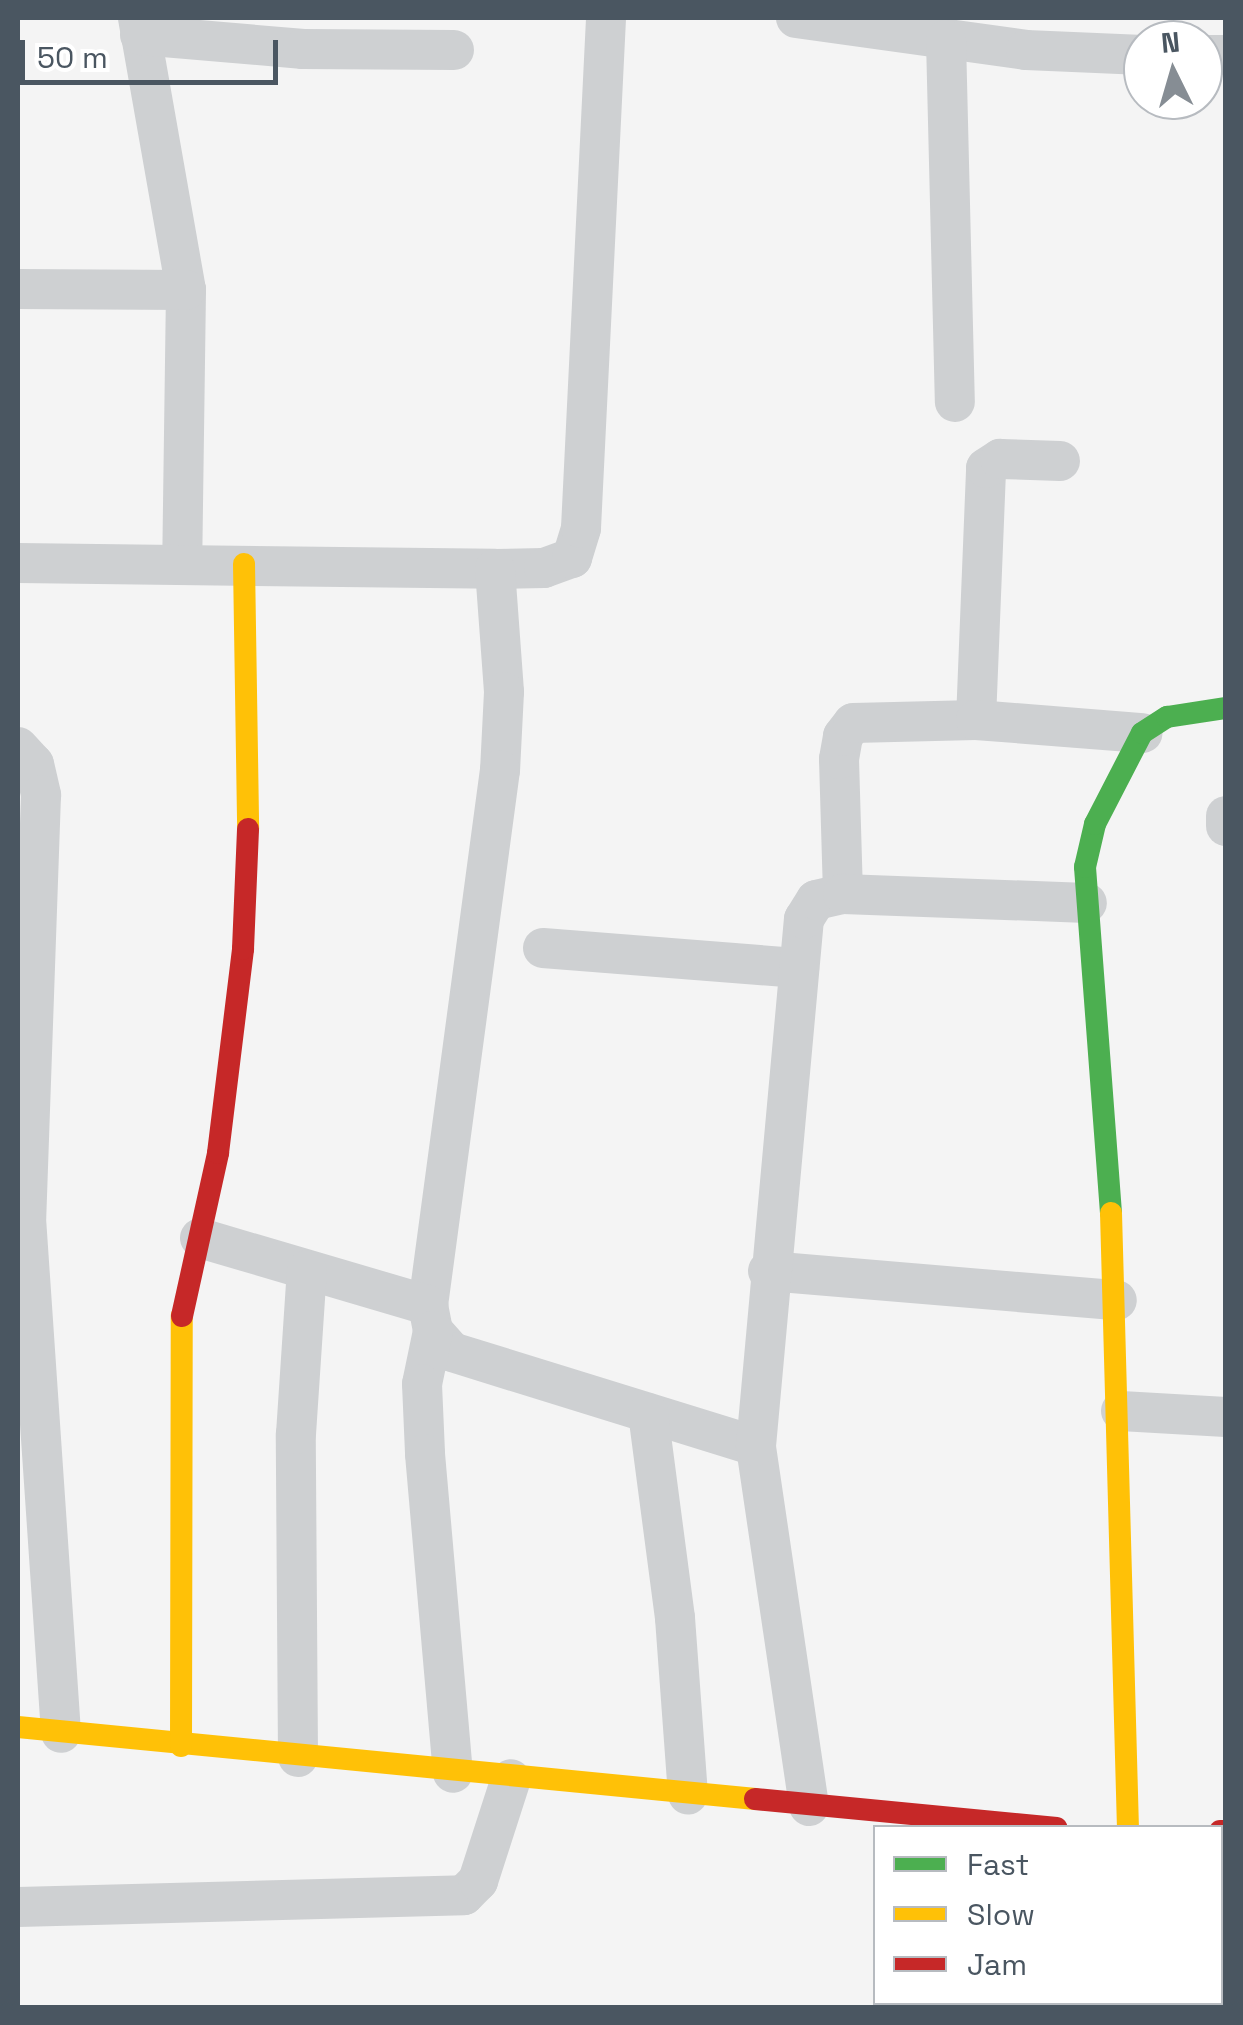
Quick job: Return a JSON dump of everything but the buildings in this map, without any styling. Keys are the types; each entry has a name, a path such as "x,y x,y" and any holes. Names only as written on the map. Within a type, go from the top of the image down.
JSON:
{"street":[{"path":"18,562 495,569 544,568 572,558 581,528 606,18"},
{"path":"796,18 946,40 1123,54"},
{"path":"182,563 186,290 139,26 302,33 454,50"},
{"path":"946,40 955,402"},
{"path":"18,289 186,290"},
{"path":"976,720 986,468 1000,459 1060,461"},
{"path":"181,1746 182,1318 218,1153 244,931 244,564"},
{"path":"454,1773 422,1384 500,770 504,692 495,569"},
{"path":"1128,1825 1117,1300 1085,866 1095,824 1142,734 1166,717 1226,708"},
{"path":"843,894 843,736 853,723 976,720 1142,734"},
{"path":"18,747 34,764 41,796 26,1218 61,1733"},
{"path":"1226,816 1226,826"},
{"path":"809,1806 756,1446 768,1271 800,968 810,909 816,900 843,894 1087,903"},
{"path":"543,948 800,968"},
{"path":"200,1238 307,1270 431,1318 452,1352 756,1446"},
{"path":"298,1757 296,1434 307,1270"},
{"path":"768,1271 1117,1300"},
{"path":"1121,1412 1226,1417"},
{"path":"648,1413 675,1618 688,1794"},
{"path":"18,1727 511,1779 1024,1825"},
{"path":"18,1906 464,1894 478,1880 511,1779"}],"traffic: fast":[{"path":"1111,1213 1085,867 1095,824 1142,733 1167,717 1226,708"}],"traffic: slow":[{"path":"244,564 248,829"},
{"path":"1111,1213 1128,1825"},
{"path":"181,1746 182,1316"},
{"path":"18,1727 755,1799"}],"traffic: jam":[{"path":"182,1316 218,1153 243,949 248,829"},
{"path":"755,1799 1026,1825"}]}
